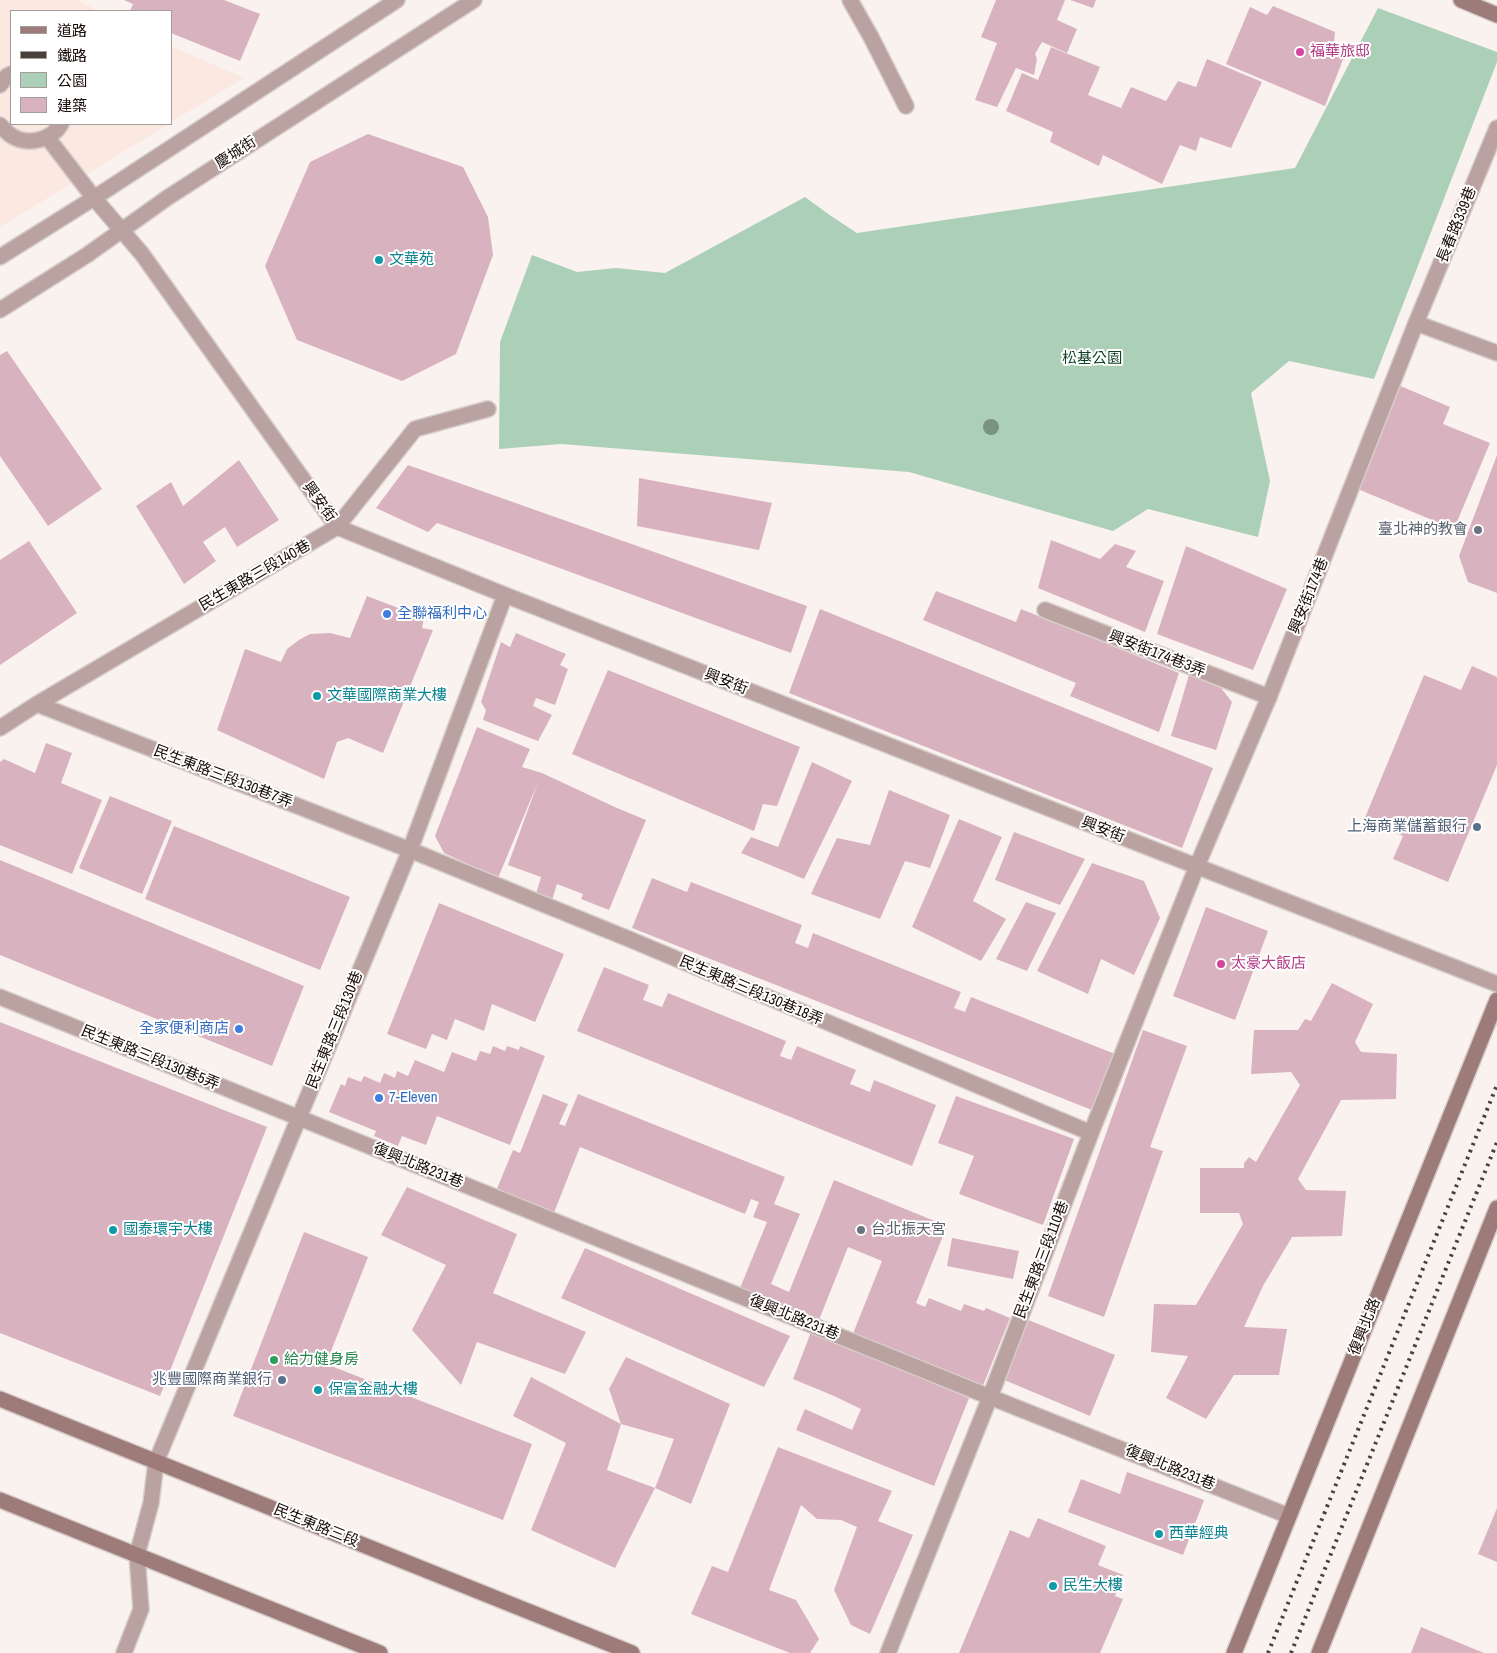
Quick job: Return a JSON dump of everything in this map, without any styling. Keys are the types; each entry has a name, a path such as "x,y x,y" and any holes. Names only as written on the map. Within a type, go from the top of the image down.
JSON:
{"main road":[{"path":"1462,0 1497,15"},
{"name":"復興北路","path":"1234,1653 1497,1000"},
{"path":"1319,1653 1497,1208"},
{"name":"民生東路三段","path":"0,1399 632,1653"},
{"path":"0,1500 380,1653"}],"street":[{"path":"0,257 398,0"},
{"name":"慶城街","path":"0,310 122,230 167,198 474,0"},
{"path":"850,0 906,106"},
{"path":"0,85 10,74"},
{"path":"0,125 12,136 30,141 47,137 60,125"},
{"name":"長春路339巷","path":"1416,323 1497,128"},
{"name":"興安街","path":"47,137 55,150 142,254 338,527 505,595 1497,984"},
{"path":"1416,323 1497,353"},
{"name":"興安街174巷","path":"1197,866 1269,697 1416,323"},
{"name":"民生東路三段140巷","path":"0,728 37,704 338,527 416,429 488,409"},
{"name":"民生東路三段130巷","path":"124,1653 141,1609 137,1555 151,1503 156,1462 410,850 505,595"},
{"name":"興安街174巷3弄","path":"1045,610 1269,697"},
{"name":"民生東路三段130巷7弄","path":"37,704 410,850"},
{"name":"民生東路三段130巷18弄","path":"410,850 1091,1133"},
{"name":"民生東路三段110巷","path":"888,1653 1197,866"},
{"name":"民生東路三段130巷5弄","path":"0,997 299,1118"},
{"name":"復興北路231巷","path":"299,1118 1289,1516"}],"shaded area":[{"path":"0,0 79,0 95,10 10,10 10,125 167,125 0,227"},
{"path":"172,46 244,78 172,121"}],"green space":[{"name":"松基公園","path":"1378,8 1497,52 1497,62 1374,379 1289,361 1251,393 1270,481 1258,537 1148,509 1113,531 909,472 561,444 499,449 500,342 532,255 577,272 616,268 665,273 805,197 857,233 1295,168"}],"building":[{"path":"124,0 224,0 260,14 240,61 172,33 172,10 130,10 133,4"},
{"path":"996,0 1065,0 1057,20 1077,29 1067,53 1042,42 1035,54 1037,59 1034,75 1016,68 997,107 975,100 997,43 981,37"},
{"path":"1070,0 1096,0 1093,8"},
{"path":"1273,6 1335,32 1334,42 1347,49 1325,106 1226,64 1250,7 1267,15"},
{"path":"1051,47 1100,67 1088,95 1121,108 1131,87 1166,101 1178,81 1196,87 1207,59 1262,82 1231,148 1200,137 1196,151 1180,145 1162,184 1103,155 1099,166 1050,142 1053,132 1006,111 1022,73 1038,80"},
{"name":"文華苑","path":"368,134 463,167 488,217 493,255 456,354 402,381 297,340 265,266 310,162"},
{"path":"7,351 102,489 48,526 0,456 0,355"},
{"path":"1391,382 1450,407 1443,424 1490,443 1454,529 1348,485"},
{"path":"1497,455 1497,593 1468,582 1459,556"},
{"path":"239,460 279,520 237,547 225,527 203,542 216,561 184,584 136,506 171,482 183,506"},
{"path":"408,465 807,606 791,653 437,523 428,532 376,508"},
{"path":"639,478 772,503 759,550 637,526"},
{"path":"1051,540 1100,559 1115,544 1136,551 1126,567 1164,581 1145,632 1038,588"},
{"path":"29,541 77,613 0,665 0,560"},
{"path":"1186,546 1287,589 1253,670 1157,634"},
{"path":"936,591 1016,622 1021,609 1179,673 1159,732 1070,696 1076,683 923,620"},
{"name":"文華國際商業大樓","path":"367,596 424,618 422,628 433,630 383,753 348,738 337,742 324,779 217,730 245,649 281,662 287,649 310,634 330,633 350,638"},
{"path":"820,609 1213,768 1182,848 789,693"},
{"path":"516,633 566,654 560,665 568,669 555,705 536,698 533,706 552,715 538,741 483,720 486,710 481,702 501,642 510,647"},
{"path":"1472,666 1497,677 1497,765 1448,882 1393,859 1403,836 1364,820 1424,675 1461,690"},
{"path":"608,670 800,747 777,806 763,804 754,831 572,754"},
{"path":"1189,675 1221,688 1232,702 1216,750 1171,736"},
{"path":"477,727 530,749 522,767 542,773 646,820 609,910 581,899 583,894 557,884 552,900 536,894 541,877 508,865 538,782 498,878 444,853 435,836"},
{"path":"46,743 72,753 61,783 102,800 72,874 0,845 0,762 4,759 35,773"},
{"path":"812,762 852,781 804,879 741,853 751,837 778,847"},
{"path":"889,790 950,815 930,868 905,861 880,919 811,894 837,838 870,845"},
{"path":"110,796 172,821 142,894 79,868"},
{"path":"959,819 1002,837 973,901 1006,919 981,961 912,927"},
{"path":"174,826 350,897 320,970 145,899"},
{"path":"1014,832 1085,859 1060,905 995,880"},
{"path":"0,860 304,986 272,1066 0,955"},
{"path":"1092,863 1144,881 1160,918 1134,975 1101,959 1088,994 1037,971"},
{"path":"652,878 687,892 691,882 802,925 795,943 808,948 813,933 961,992 954,1008 965,1012 971,997 1115,1054 1092,1110 632,928"},
{"path":"1026,902 1056,913 1027,971 996,959"},
{"path":"439,903 564,954 535,1022 492,1004 484,1031 455,1019 447,1040 432,1034 426,1049 387,1034"},
{"name":"太豪大飯店","path":"1206,907 1268,931 1235,1020 1173,996"},
{"path":"604,967 649,985 643,1000 662,1007 668,993 786,1041 780,1056 791,1060 797,1046 856,1070 850,1084 870,1092 874,1080 936,1105 912,1166 577,1031"},
{"path":"1332,983 1373,1004 1355,1042 1361,1052 1397,1054 1396,1099 1341,1100 1298,1179 1306,1190 1346,1191 1342,1236 1292,1237 1263,1286 1244,1327 1287,1329 1279,1375 1234,1375 1206,1419 1166,1398 1188,1356 1151,1352 1154,1304 1196,1305 1243,1224 1239,1213 1200,1213 1200,1168 1244,1168 1244,1163 1249,1157 1256,1162 1300,1085 1291,1072 1251,1074 1254,1030 1298,1030 1305,1019 1311,1021"},
{"name":"國泰環宇大樓","path":"0,1022 267,1127 160,1396 0,1333"},
{"path":"1143,1030 1187,1046 1150,1147 1163,1151 1104,1317 1048,1296"},
{"path":"493,1046 505,1051 507,1046 519,1050 520,1046 545,1056 510,1145 437,1116 426,1145 402,1136 398,1146 374,1136 376,1131 329,1112 341,1084 345,1086 348,1077 361,1082 364,1076 380,1083 384,1073 395,1078 397,1071 408,1076 415,1060 444,1072 452,1052 476,1061 480,1051 490,1054"},
{"path":"543,1094 568,1104 559,1124 565,1126 578,1094 785,1177 774,1204 800,1214 771,1284 789,1292 834,1180 947,1226 916,1303 925,1307 929,1298 961,1311 964,1304 984,1311 986,1308 1010,1318 980,1393 850,1341 882,1261 848,1247 817,1325 738,1293 767,1222 753,1217 759,1202 751,1199 745,1214 580,1147 553,1215 496,1191 513,1150 520,1153"},
{"path":"956,1096 1074,1139 1043,1225 959,1194 974,1156 938,1143"},
{"path":"407,1187 517,1234 493,1293 586,1332 565,1374 477,1342 461,1385 412,1330 446,1265 381,1235"},
{"name":"保富金融大樓","path":"304,1232 368,1257 326,1364 532,1444 503,1520 233,1416"},
{"path":"952,1238 1019,1251 1013,1279 947,1266"},
{"path":"585,1248 790,1336 764,1387 561,1298"},
{"path":"1026,1319 1115,1355 1090,1416 1002,1379"},
{"path":"811,1332 969,1398 934,1486 796,1430 805,1409 852,1430 861,1409 793,1379"},
{"path":"626,1357 730,1404 691,1504 655,1488 674,1439 621,1424 609,1389"},
{"path":"531,1377 621,1424 607,1470 655,1488 615,1568 531,1530 566,1443 513,1416"},
{"path":"778,1447 892,1491 878,1521 913,1535 870,1634 851,1625 834,1590 857,1527 841,1520 817,1519 801,1505 769,1590 796,1600 819,1639 810,1653 790,1653 691,1614 712,1566 728,1572"},
{"name":"西華經典","path":"1127,1472 1204,1500 1183,1555 1068,1512 1081,1479 1120,1494"},
{"path":"1497,1508 1497,1562 1478,1554"},
{"name":"民生大樓","path":"1038,1518 1106,1546 1098,1565 1123,1575 1115,1596 1123,1599 1100,1653 959,1653 1010,1530 1029,1538"},
{"path":"1421,1627 1484,1653 1411,1653"}],"railway":[{"path":"1268,1653 1497,1085"},
{"path":"1291,1653 1497,1142"}],"place":[{"name":"福華旅邸","path":"1300,52"},
{"name":"文華苑","path":"379,260"},
{"name":"臺北神的教會","path":"1478,530"},
{"name":"全聯福利中心","path":"387,614"},
{"name":"文華國際商業大樓","path":"317,696"},
{"name":"上海商業儲蓄銀行","path":"1477,827"},
{"name":"太豪大飯店","path":"1221,964"},
{"name":"全家便利商店","path":"239,1029"},
{"name":"7-Eleven","path":"379,1098"},
{"name":"國泰環宇大樓","path":"113,1230"},
{"name":"台北振天宮","path":"861,1230"},
{"name":"給力健身房","path":"274,1360"},
{"name":"兆豐國際商業銀行","path":"282,1380"},
{"name":"保富金融大樓","path":"318,1390"},
{"name":"西華經典","path":"1159,1534"},
{"name":"民生大樓","path":"1053,1586"}]}
